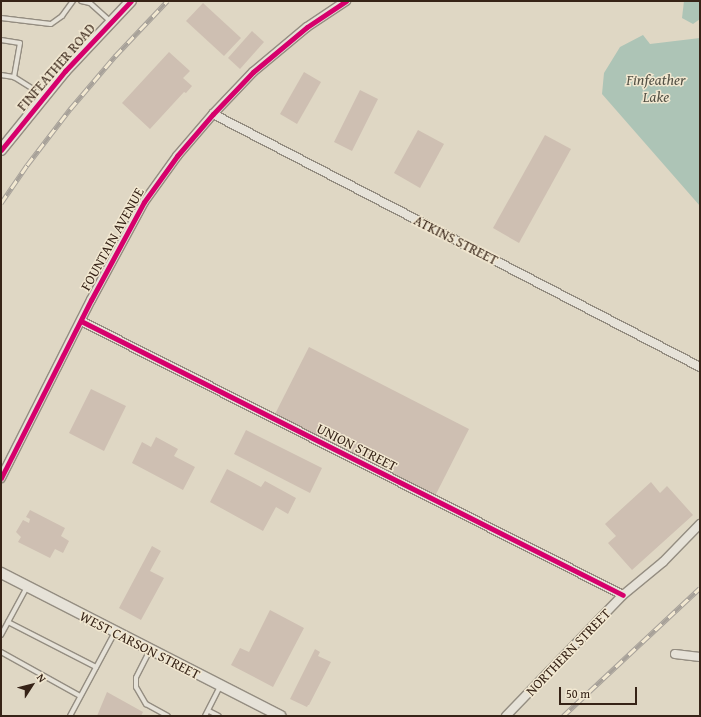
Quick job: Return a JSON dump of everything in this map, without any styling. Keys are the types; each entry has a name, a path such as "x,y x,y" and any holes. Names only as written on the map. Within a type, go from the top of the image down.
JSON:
{"street":[{"name":"FINFEATHER ROAD","path":"2,147 65,71 131,1"},
{"name":"FOUNTAIN AVENUE","path":"1,478 80,321 144,202 177,156 213,114 253,72 279,48 346,1"},
{"name":"ATKINS STREET","path":"213,114 700,367"},
{"name":"UNION STREET","path":"80,321 623,595"},
{"name":"NORTHERN STREET","path":"506,716 623,595 663,562 700,524"},
{"name":"WEST CARSON STREET","path":"1,573 280,716"},
{"path":"675,654 700,657"}],"lane":[{"path":"1,18 51,24 62,16 73,1"},
{"path":"81,1 92,2 111,22"},
{"path":"1,40 20,43 14,77"},
{"path":"1,75 14,77 44,97"},
{"path":"1,635 27,586"},
{"path":"8,622 96,667"},
{"path":"70,716 116,632"},
{"path":"150,650 136,678 136,687 146,704 168,716"},
{"path":"1,652 80,696"},
{"path":"205,716 220,685"},
{"path":"208,711 219,716"}],"water":[{"path":"684,1 700,1 700,19 693,24 682,18"},
{"name":"Finfeather Lake","path":"643,35 650,44 700,38 700,206 602,94 604,73 620,47"}],"building":[{"path":"203,3 241,38 224,56 186,21"},
{"path":"252,31 264,42 240,69 228,58"},
{"path":"169,52 190,71 183,78 192,86 186,93 184,92 150,129 122,103"},
{"path":"304,72 321,82 297,124 280,114"},
{"path":"360,90 378,99 352,151 334,142"},
{"path":"418,130 444,144 420,188 394,173"},
{"path":"545,135 571,149 519,243 493,228"},
{"path":"309,347 469,429 434,498 274,416"},
{"path":"91,389 126,406 104,451 69,433"},
{"path":"246,430 322,468 310,493 234,454"},
{"path":"156,437 178,449 174,456 195,467 183,490 132,463 142,442 151,447"},
{"path":"227,469 261,487 265,481 296,498 288,514 276,507 263,531 210,502"},
{"path":"651,482 660,493 667,486 693,515 632,570 608,543 616,536 605,524"},
{"path":"30,510 65,528 61,536 69,541 63,553 55,549 50,558 18,542 21,537 16,532 23,520 29,523 30,519 26,517"},
{"path":"152,546 161,551 150,571 164,578 141,620 119,608"},
{"path":"270,610 304,628 273,687 231,665 240,648 249,652"},
{"path":"315,649 320,652 318,656 331,662 307,707 290,699"},
{"path":"107,692 143,712 141,716 97,716"}],"railway":[{"path":"1,203 27,165 70,109 115,56 167,1"},
{"path":"563,716 700,588"}],"cycle path":[{"path":"1,150 65,71 131,1"},
{"path":"1,478 91,300 144,202 177,156 213,114 253,72 307,27 346,1"},
{"path":"81,321 623,595"}]}
